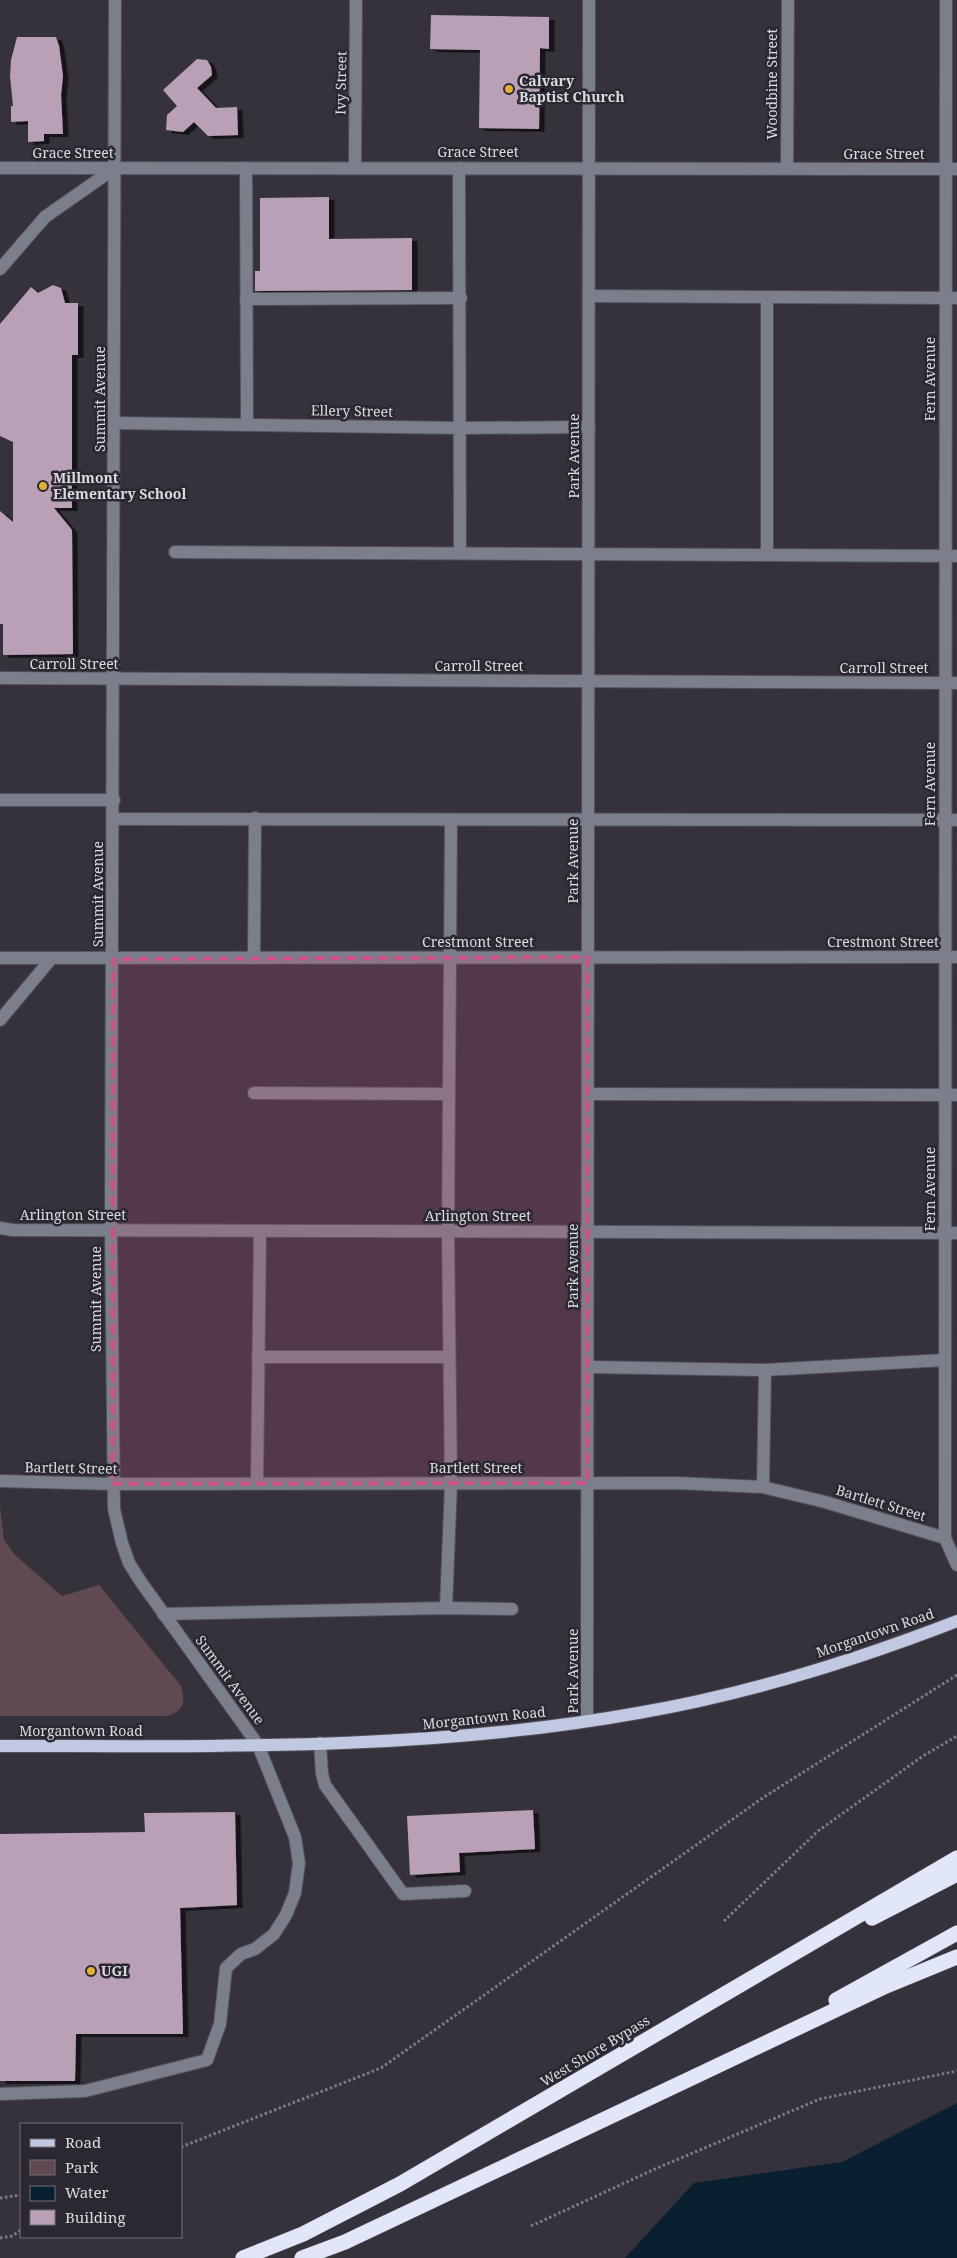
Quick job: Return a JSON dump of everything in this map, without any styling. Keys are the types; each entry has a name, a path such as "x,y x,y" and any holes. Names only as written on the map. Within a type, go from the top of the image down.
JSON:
{"highway":[{"name":"West Shore Bypass","path":"243,2258 303,2234 400,2184 957,1858"},
{"path":"702,2006 957,1874"},
{"path":"712,2068 957,1933"},
{"path":"302,2258 345,2242 886,1986 957,1957"}],"main road":[{"name":"Morgantown Road","path":"0,1746 320,1743 453,1737 587,1721 674,1706 759,1686 867,1654 957,1621"}],"street":[{"name":"Summit Avenue","path":"0,2094 85,2091 208,2060 220,2024 226,1968 241,1954 255,1949 274,1934 286,1915 296,1893 300,1863 295,1836 258,1745 141,1582 127,1556 114,1509 112,1484 111,1230 114,819 115,0"},
{"name":"Ivy Street","path":"355,167 356,0"},
{"name":"Park Avenue","path":"587,1721 589,0"},
{"name":"Woodbine Street","path":"787,168 788,0"},
{"name":"Fern Avenue","path":"946,0 951,169 951,1232 945,1360 951,1430 945,1538 957,1565"},
{"name":"Grace Street","path":"0,168 589,167 951,169"},
{"path":"0,269 45,217 115,168"},
{"path":"246,168 247,424"},
{"path":"459,168 461,298 460,552"},
{"path":"589,296 951,298"},
{"path":"767,297 767,554"},
{"path":"246,300 461,298"},
{"name":"Ellery Street","path":"115,423 460,428 589,427"},
{"path":"175,552 951,556"},
{"name":"Carroll Street","path":"0,678 951,683"},
{"path":"0,800 114,800"},
{"path":"254,958 255,818"},
{"path":"114,819 951,820"},
{"path":"446,1608 451,1484 448,1232 451,820"},
{"name":"Crestmont Street","path":"0,958 951,957"},
{"path":"0,1020 51,959"},
{"path":"254,1093 449,1094"},
{"path":"588,1094 951,1095"},
{"name":"Arlington Street","path":"0,1228 12,1230 448,1232 951,1232"},
{"path":"257,1483 260,1231"},
{"path":"258,1357 449,1357"},
{"path":"588,1367 765,1370 945,1360"},
{"path":"763,1487 765,1370"},
{"name":"Bartlett Street","path":"0,1480 112,1484 677,1483 763,1487 825,1502 945,1538"},
{"path":"163,1614 446,1608 512,1609"},
{"path":"320,1743 322,1774 325,1785 403,1894 465,1891"}],"path":[{"path":"182,2146 381,2068 764,1797 957,1676"},
{"path":"724,1921 818,1831 923,1756 957,1736"},
{"path":"531,2226 654,2169 820,2099 957,2071"},
{"path":"0,2198 20,2195"},
{"path":"0,2238 12,2236 20,2231"}],"highlighted area":[{"path":"588,957 588,1483 112,1484 113,959"}],"green space":[{"path":"0,1506 4,1540 15,1555 62,1596 99,1585 181,1686 183,1701 180,1709 167,1716 0,1716"}],"water":[{"path":"957,2103 957,2258 625,2258 694,2183 842,2162"}],"building":[{"name":"Calvary Baptist Church","path":"431,15 549,17 549,49 540,48 539,129 479,128 480,50 430,49"},
{"path":"17,37 56,37 59,46 63,76 61,95 63,134 44,134 44,141 28,142 28,121 11,122 11,106 13,106 10,76 11,60"},
{"path":"197,59 207,60 211,67 212,75 197,88 216,108 237,107 238,135 208,136 194,122 183,132 166,130 167,115 177,106 163,90"},
{"path":"329,197 329,239 412,238 412,290 255,291 255,271 260,271 260,198"},
{"name":"Millmont Elementary School","path":"53,285 61,288 65,303 78,303 78,355 72,355 72,508 54,508 72,530 73,654 3,655 3,624 0,624 0,511 13,522 13,442 0,436 0,324 31,287 38,293"},
{"path":"533,1810 535,1849 459,1853 460,1872 410,1875 407,1816"},
{"name":"UGI","path":"235,1812 237,1905 180,1908 183,2034 76,2034 75,2081 0,2081 0,1834 145,1832 144,1813"}],"place":[{"name":"Calvary Baptist Church","path":"509,89"},
{"name":"Millmont Elementary School","path":"43,486"},
{"name":"UGI","path":"91,1971"}]}
